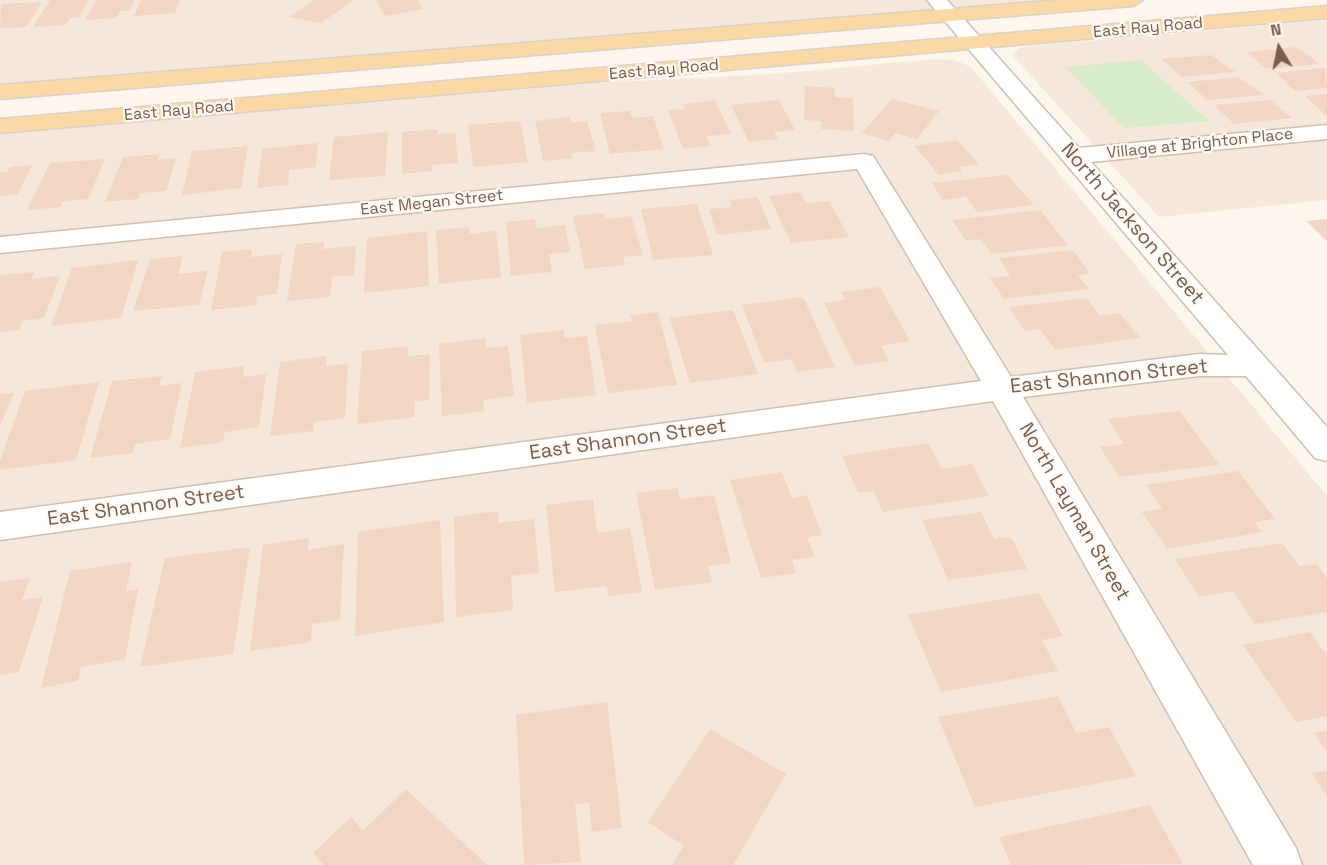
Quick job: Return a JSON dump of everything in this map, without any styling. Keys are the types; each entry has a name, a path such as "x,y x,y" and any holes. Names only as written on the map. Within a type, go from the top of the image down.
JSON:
{"main road":[{"name":"East Ray Road","path":"0,92 944,8 1133,0"},
{"name":"East Ray Road","path":"0,126 1327,12"}],"street":[{"name":"North Jackson Street","path":"944,8 1327,449"},
{"name":"Village at Brighton Place","path":"1074,156 1327,132"},
{"name":"East Megan Street","path":"0,245 864,161"},
{"name":"North Layman Street","path":"864,161 1002,389 1279,865"},
{"name":"East Shannon Street","path":"0,526 1002,389 1199,365 1256,366"}],"shaded area":[{"path":"0,0 1054,0 0,85"},
{"path":"1327,20 1327,200 1159,217 1012,55 1021,47"},
{"path":"936,59 955,60 971,67 1327,496 1327,865 0,865 0,134 596,83 772,74"}],"green space":[{"path":"1141,60 1209,121 1124,128 1065,67"}],"building":[{"path":"50,0 89,0 79,17 70,18 66,25 33,27"},
{"path":"96,0 135,0 129,11 120,11 116,18 85,20"},
{"path":"141,0 180,0 175,13 134,16"},
{"path":"314,0 354,0 321,23 289,17"},
{"path":"376,0 418,0 423,9 385,16"},
{"path":"42,2 26,27 0,28 1,4"},
{"path":"1297,47 1320,64 1267,69 1246,52"},
{"path":"1211,55 1235,72 1182,77 1161,59"},
{"path":"1325,68 1327,88 1295,91 1276,73"},
{"path":"1238,77 1264,95 1207,100 1188,82"},
{"path":"805,86 835,88 835,97 853,98 854,131 821,129 821,121 804,120"},
{"path":"1327,94 1327,116 1305,96"},
{"path":"892,99 939,111 917,139 895,133 889,141 862,133"},
{"path":"715,100 731,134 706,136 710,146 683,149 668,110 685,109 683,104"},
{"path":"779,100 795,130 774,132 778,139 749,142 731,105"},
{"path":"1270,100 1292,118 1234,124 1214,105"},
{"path":"630,111 632,118 653,116 664,149 610,154 600,113"},
{"path":"570,117 572,123 587,121 596,151 571,153 573,158 543,161 535,121"},
{"path":"520,121 528,162 473,167 468,125"},
{"path":"438,129 438,134 455,133 458,163 432,165 432,171 402,174 402,132"},
{"path":"388,132 385,176 329,180 334,137"},
{"path":"957,140 979,164 959,167 962,171 939,175 914,146"},
{"path":"318,143 316,167 289,170 288,185 257,188 262,149"},
{"path":"248,146 241,188 182,195 192,151"},
{"path":"160,154 158,160 176,158 166,191 140,193 138,199 105,202 123,157"},
{"path":"105,159 88,199 63,201 61,207 27,210 50,163"},
{"path":"32,165 18,194 0,196 0,172 7,172 10,167"},
{"path":"1007,175 1034,205 977,212 966,197 943,200 932,183"},
{"path":"800,192 806,203 829,201 849,237 791,243 769,196"},
{"path":"758,197 771,229 717,235 709,209 732,207 729,200"},
{"path":"697,204 713,255 653,260 641,209"},
{"path":"1040,210 1068,245 992,254 981,239 966,241 952,220"},
{"path":"604,213 605,219 631,216 643,255 623,257 625,265 585,269 573,216"},
{"path":"535,219 536,228 565,225 570,252 549,254 552,272 511,276 506,222"},
{"path":"1327,219 1327,241 1306,221"},
{"path":"469,227 470,234 496,231 501,277 439,284 436,230"},
{"path":"427,231 429,286 364,293 367,238"},
{"path":"324,242 323,249 356,246 354,275 332,277 330,297 287,301 296,244"},
{"path":"252,249 251,257 282,254 277,294 257,296 256,305 211,310 222,252"},
{"path":"1073,250 1090,273 1078,275 1089,289 1004,299 990,278 1010,276 999,258"},
{"path":"183,256 178,274 208,271 199,305 133,311 150,259"},
{"path":"138,260 121,318 51,326 72,268"},
{"path":"34,272 31,279 60,276 44,318 22,321 19,330 0,332 0,275"},
{"path":"880,287 910,341 882,346 889,361 855,366 824,303 845,300 841,292"},
{"path":"803,297 835,367 797,372 791,359 764,363 742,305"},
{"path":"1086,298 1100,316 1120,313 1140,338 1055,350 1040,329 1025,331 1009,307"},
{"path":"733,310 758,374 690,383 670,318"},
{"path":"658,312 677,385 608,393 595,325 632,321 630,315"},
{"path":"564,330 565,338 587,336 596,395 527,403 520,335"},
{"path":"486,338 486,348 508,346 514,396 483,400 484,411 442,416 439,344"},
{"path":"408,346 408,356 430,354 429,400 415,401 414,417 357,424 362,351"},
{"path":"327,356 326,366 348,364 345,418 314,422 313,431 270,436 280,362"},
{"path":"244,366 243,377 266,374 259,427 225,432 223,442 180,448 195,372"},
{"path":"162,376 159,386 182,383 170,439 135,444 133,453 90,458 112,381"},
{"path":"99,382 76,460 0,470 0,461 25,391"},
{"path":"14,393 0,426 0,394"},
{"path":"1180,411 1219,465 1119,477 1100,447 1124,444 1108,419"},
{"path":"928,443 942,469 972,464 989,496 883,512 874,491 858,493 842,456"},
{"path":"1238,471 1275,519 1254,522 1262,532 1167,549 1142,512 1162,509 1146,485"},
{"path":"782,472 792,498 807,495 822,535 807,537 815,557 792,560 796,573 761,578 730,480"},
{"path":"678,488 680,499 714,495 731,563 708,566 712,582 655,590 636,493"},
{"path":"593,499 597,533 630,528 642,592 608,596 607,586 555,592 546,505"},
{"path":"498,511 499,523 534,519 539,573 511,576 513,610 456,617 454,517"},
{"path":"981,512 994,539 1011,537 1027,569 948,580 922,520"},
{"path":"440,520 444,622 355,636 358,532"},
{"path":"309,538 308,550 344,544 340,620 312,624 311,642 250,651 263,545"},
{"path":"1282,543 1299,566 1317,564 1327,578 1327,612 1255,624 1233,591 1199,597 1175,559"},
{"path":"250,547 233,654 140,667 165,558"},
{"path":"132,562 126,591 138,589 125,659 81,667 78,681 41,688 70,571"},
{"path":"30,578 22,600 43,597 19,672 0,675 0,582"},
{"path":"1039,593 1063,636 1042,640 1058,671 941,692 908,615"},
{"path":"1310,632 1327,655 1327,716 1296,722 1243,645"},
{"path":"1058,696 1076,733 1109,727 1136,776 975,807 938,717"},
{"path":"607,702 622,828 592,832 589,803 575,804 581,862 524,865 516,715"},
{"path":"710,729 786,774 733,865 672,865 684,846 648,822"},
{"path":"1327,731 1327,752 1314,733"},
{"path":"1327,771 1327,796 1312,773"},
{"path":"406,789 487,865 324,865 313,853 351,817 363,831"},
{"path":"1150,805 1183,864 1011,865 999,837"}]}
